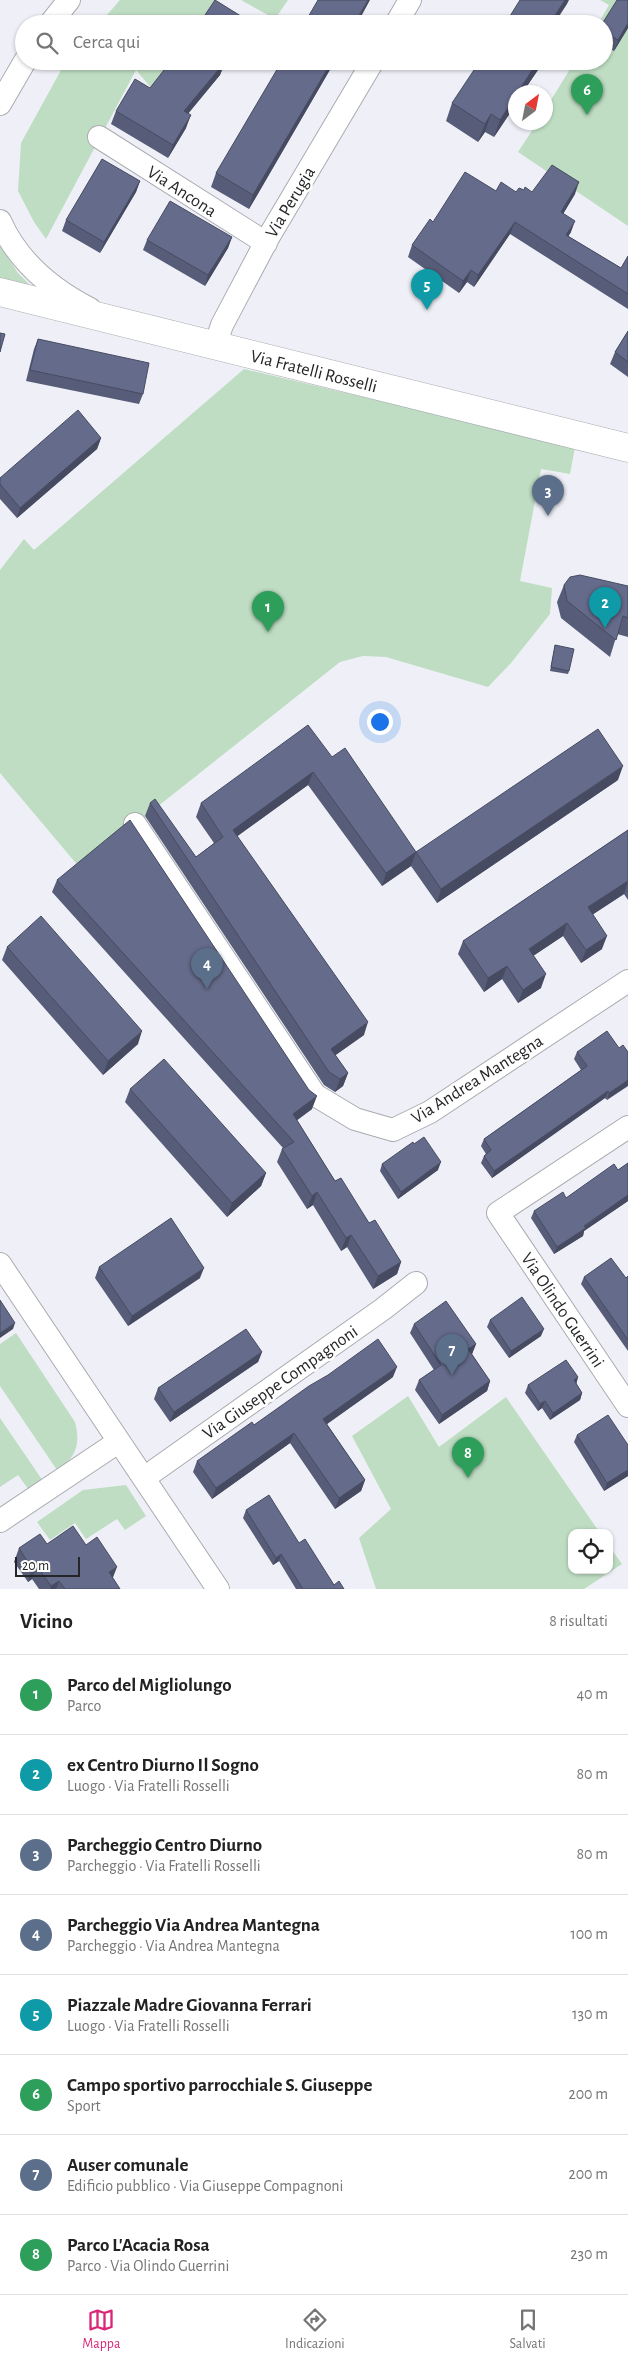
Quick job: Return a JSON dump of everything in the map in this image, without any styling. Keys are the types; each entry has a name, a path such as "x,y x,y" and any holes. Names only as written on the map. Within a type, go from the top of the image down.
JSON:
{"street":[{"path":"57,15 69,0"},
{"path":"401,15 410,0"},
{"path":"0,104 20,70"},
{"name":"Via Perugia","path":"215,346 222,325 266,243 368,70"},
{"name":"Via Ancona","path":"99,137 266,243"},
{"path":"0,221 12,245 40,277 70,297 111,319"},
{"name":"Via Fratelli Rosselli","path":"0,292 628,448"},
{"name":"Via Andrea Mantegna","path":"135,824 315,1095 355,1119 393,1130 430,1112 628,981"},
{"name":"Via Olindo Guerrini","path":"628,1127 498,1213 628,1406"},
{"path":"0,1264 218,1589"},
{"name":"Via Giuseppe Compagnoni","path":"144,1478 383,1309 416,1283"},
{"path":"0,1521 118,1442"}],"green space":[{"path":"120,0 216,0 208,15 107,15"},
{"path":"241,0 288,0 278,15 268,15"},
{"path":"600,0 628,0 628,226 518,152 532,130 553,130 553,97 569,70 613,70 613,15 603,15 609,5"},
{"path":"61,70 136,70 46,239 34,222 18,191 21,143"},
{"path":"136,70 170,70 153,90"},
{"path":"0,246 18,273 30,285 29,288 0,280"},
{"path":"244,369 575,447 570,474 541,469 520,581 552,588 550,614 511,663 488,687 386,657 363,656 340,662 80,868 0,773 0,570 24,539 34,550"},
{"path":"16,1333 75,1422 77,1444 75,1450 69,1461 57,1470 0,1386 0,1344"},
{"path":"408,1396 439,1447 506,1397 597,1529 568,1529 568,1574 607,1574 584,1589 376,1589 359,1538 391,1509 352,1436"},
{"path":"0,1418 43,1481 29,1490 18,1475 0,1487"},
{"path":"126,1485 146,1516 125,1530 117,1519 86,1539 75,1523 50,1540 37,1522 83,1490"},
{"path":"613,1552 622,1564 613,1570"}],"building":[{"path":"215,0 239,15 205,15"},
{"path":"318,0 368,0 359,15 309,15"},
{"path":"520,0 565,0 555,15 511,15"},
{"path":"617,0 628,0 628,23 618,40 613,37 613,15 608,15"},
{"path":"164,70 218,70 184,111 191,115 173,145 116,111 135,79 150,88"},
{"path":"277,70 327,70 253,195 216,173"},
{"path":"474,70 532,70 523,85 508,85 508,108 500,120 491,114 485,124 452,103"},
{"path":"102,159 140,181 104,242 66,220"},
{"path":"552,165 579,182 561,212 575,221 566,235 621,268 628,256 628,294 515,222 478,275 471,270 463,281 412,245 430,219 433,222 465,172 496,191 501,182 516,192 519,188 524,190 525,187 532,192"},
{"path":"170,201 232,237 208,275 147,240"},
{"path":"628,331 628,362 615,352"},
{"path":"0,333 5,334 0,352"},
{"path":"38,339 149,363 143,394 30,370"},
{"path":"78,410 101,438 20,508 0,484 0,478"},
{"path":"580,575 628,586 628,618 623,616 616,640 567,601 564,585 570,577"},
{"path":"555,645 574,649 569,671 551,667"},
{"path":"308,725 332,757 345,748 416,852 386,873 313,772 233,830 368,1022 331,1049 348,1073 340,1079 329,1072 150,803 155,799 196,857 223,837 201,803"},
{"path":"598,729 623,766 441,889 416,852"},
{"path":"130,820 309,1090 317,1096 293,1114 335,1181 341,1178 369,1223 375,1220 401,1262 378,1276 351,1235 346,1238 317,1192 312,1196 282,1149 294,1142 57,880"},
{"path":"628,830 628,881 588,907 607,936 586,950 567,923 529,949 546,974 523,990 507,966 488,978 463,941"},
{"path":"41,916 142,1031 108,1061 7,947"},
{"path":"607,1031 619,1048 623,1045 628,1052 628,1080 609,1093 608,1091 494,1171 484,1156 491,1150 484,1139 587,1066 577,1052"},
{"path":"164,1059 266,1173 232,1203 130,1089"},
{"path":"424,1137 441,1162 401,1192 382,1164 413,1142 414,1144"},
{"path":"628,1163 628,1195 584,1226 586,1228 557,1247 534,1211 563,1192 566,1198 614,1164 618,1170"},
{"path":"171,1218 204,1268 132,1316 99,1267"},
{"path":"611,1258 626,1278 628,1276 628,1340 584,1277"},
{"path":"522,1297 544,1329 511,1351 490,1320"},
{"path":"0,1300 15,1323 0,1333"},
{"path":"446,1301 476,1344 468,1349 490,1381 442,1415 419,1380 441,1365 414,1324"},
{"path":"246,1329 262,1352 174,1412 158,1388"},
{"path":"378,1339 397,1367 323,1419 365,1480 339,1498 294,1433 216,1488 197,1461 252,1422 254,1425"},
{"path":"566,1360 578,1377 574,1380 582,1393 553,1413 545,1401 540,1404 528,1385"},
{"path":"608,1415 628,1445 628,1470 607,1483 577,1435"},
{"path":"269,1495 299,1543 305,1539 334,1585 339,1581 344,1589 303,1589 281,1554 276,1558 246,1510"},
{"path":"73,1526 86,1545 97,1537 117,1567 109,1572 120,1589 65,1589 59,1581 51,1586 37,1566 32,1569 19,1548 40,1534 47,1544"}],"place":[{"name":"Campo sportivo parrocchiale S. Giuseppe","path":"587,115"},
{"name":"Piazzale Madre Giovanna Ferrari","path":"427,310"},
{"name":"Parcheggio Centro Diurno","path":"548,516"},
{"name":"ex Centro Diurno Il Sogno","path":"605,628"},
{"name":"Parco del Migliolungo","path":"268,632"},
{"name":"Parcheggio Via Andrea Mantegna","path":"207,989"},
{"name":"Auser comunale","path":"452,1375"},
{"name":"Parco L'Acacia Rosa","path":"468,1478"}]}
